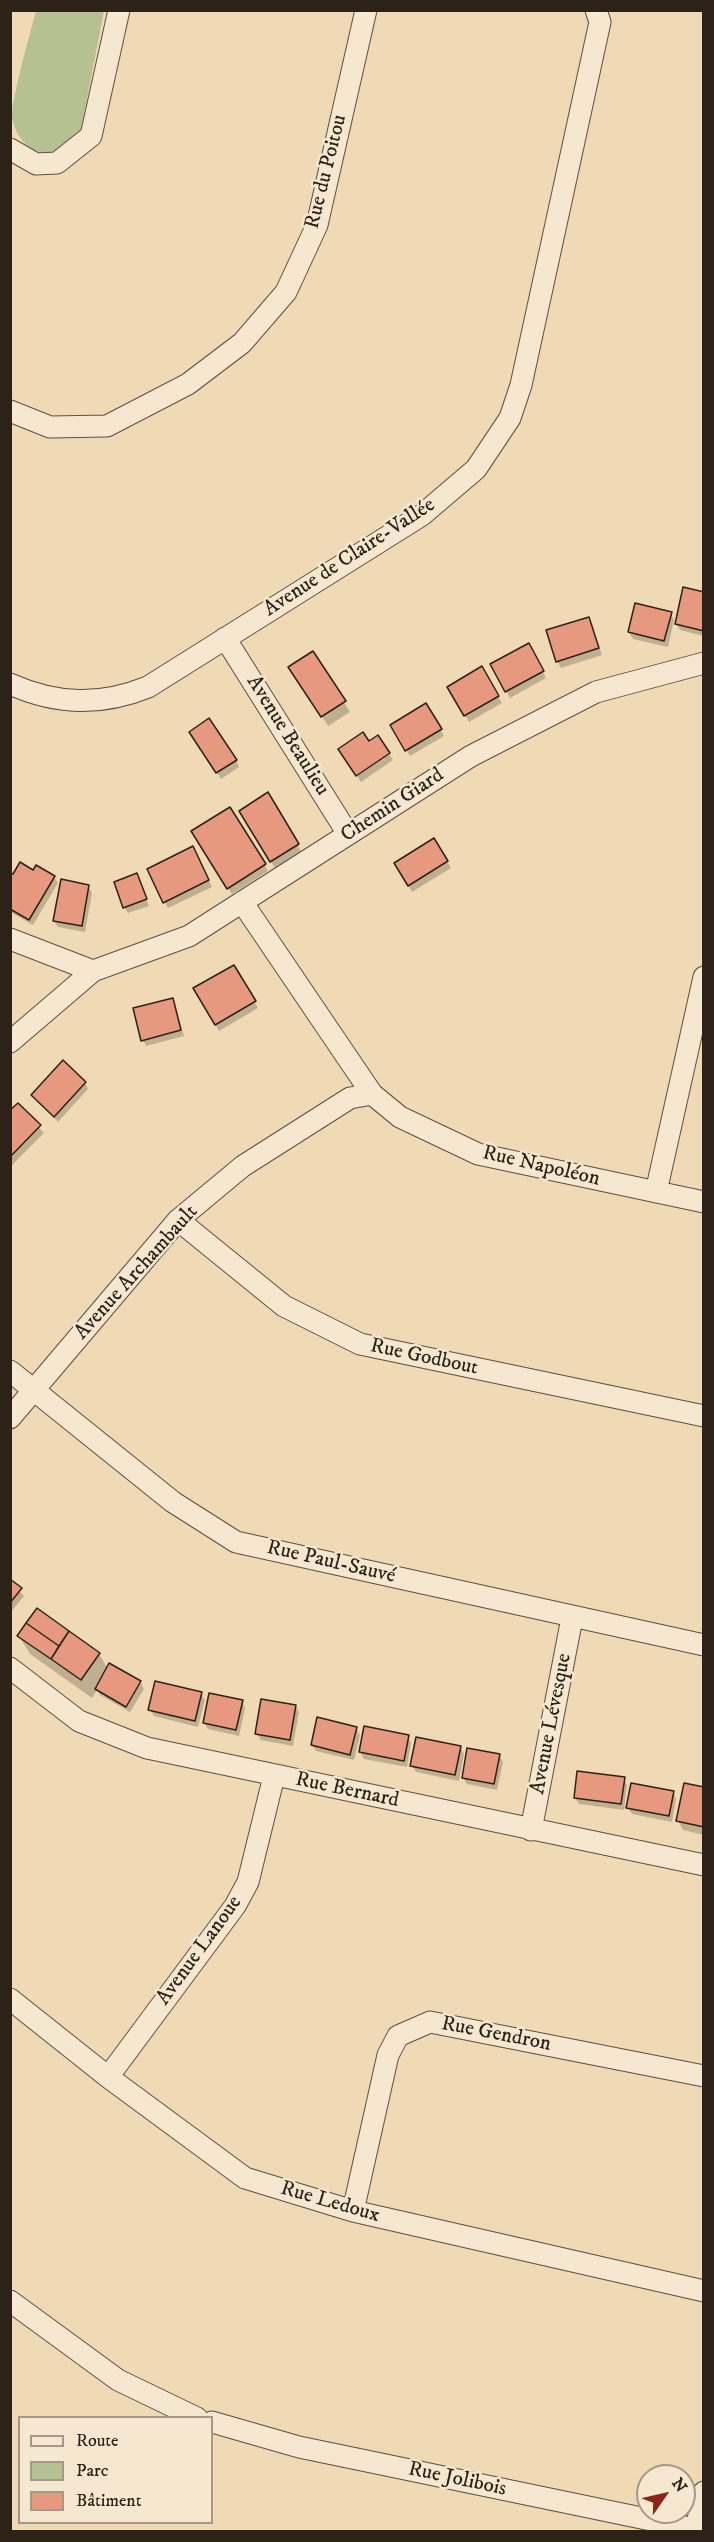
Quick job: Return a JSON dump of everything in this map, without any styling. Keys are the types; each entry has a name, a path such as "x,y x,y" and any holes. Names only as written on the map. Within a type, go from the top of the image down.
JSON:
{"street":[{"path":"10,149 36,164 57,163 91,136 119,10"},
{"name":"Rue du Poitou","path":"10,411 50,427 106,426 188,384 242,343 286,292 317,225 366,10"},
{"name":"Avenue de Claire-Vallée","path":"10,684 35,695 90,701 120,698 148,687 422,515 476,469 510,418 521,385 600,22 596,10"},
{"name":"Avenue Beaulieu","path":"225,638 348,834"},
{"name":"Chemin Giard","path":"93,971 189,936 471,756 596,692 704,663"},
{"name":"Rue Napoléon","path":"242,902 372,1094 400,1117 478,1154 704,1202"},
{"path":"10,939 93,971 10,1042"},
{"path":"656,1192 704,977"},
{"name":"Avenue Archambault","path":"10,1418 178,1220 243,1166 350,1098 372,1094"},
{"name":"Rue Godbout","path":"178,1220 284,1306 360,1344 704,1416"},
{"name":"Rue Paul-Sauvé","path":"10,1371 172,1502 236,1542 704,1645"},
{"name":"Avenue Lévesque","path":"531,1830 573,1618"},
{"name":"Rue Bernard","path":"10,1668 79,1721 147,1748 704,1865"},
{"name":"Avenue Lanoue","path":"108,2077 240,1898 248,1882 274,1776"},
{"name":"Rue Ledoux","path":"10,1999 108,2077 245,2178 353,2211 704,2291"},
{"name":"Rue Gendron","path":"353,2211 388,2055 398,2036 430,2022 704,2076"},
{"path":"10,2301 118,2380 192,2416"},
{"name":"Rue Jolibois","path":"213,2422 299,2447 700,2530"},
{"path":"700,2530 704,2492"}],"green space":[{"path":"36,11 104,11 80,134 53,152 36,151 26,144 16,130 12,119 17,84"}],"building":[{"path":"683,587 704,592 704,631 675,624"},
{"path":"635,603 672,612 664,641 628,632"},
{"path":"589,617 599,648 556,662 546,630"},
{"path":"529,643 544,671 505,692 490,664"},
{"path":"313,651 346,701 321,717 288,667"},
{"path":"482,666 499,696 464,716 447,687"},
{"path":"426,703 442,729 405,751 390,725"},
{"path":"209,718 237,760 216,773 189,732"},
{"path":"363,732 369,741 378,735 390,753 356,776 338,749"},
{"path":"268,792 299,844 270,862 239,811"},
{"path":"230,807 266,864 227,889 191,831"},
{"path":"434,838 448,861 408,886 394,863"},
{"path":"193,846 209,880 163,903 147,869"},
{"path":"20,862 33,870 36,865 55,876 29,920 10,909 10,873 13,874"},
{"path":"137,873 147,899 123,908 114,882"},
{"path":"61,879 89,885 82,926 53,921"},
{"path":"234,965 256,1001 215,1025 193,988"},
{"path":"173,998 181,1030 141,1041 133,1008"},
{"path":"63,1060 86,1082 54,1117 31,1095"},
{"path":"18,1103 41,1125 10,1157 10,1110"},
{"path":"10,1579 22,1588 10,1603"},
{"path":"37,1608 69,1631 59,1646 26,1623"},
{"path":"26,1623 59,1646 51,1659 17,1636"},
{"path":"69,1631 100,1653 81,1680 51,1659"},
{"path":"109,1663 141,1681 126,1707 95,1689"},
{"path":"155,1681 202,1692 195,1721 148,1710"},
{"path":"209,1693 243,1700 236,1730 203,1723"},
{"path":"261,1699 296,1705 290,1740 255,1734"},
{"path":"317,1717 357,1727 350,1755 311,1745"},
{"path":"364,1726 409,1735 404,1761 359,1752"},
{"path":"416,1737 461,1746 455,1775 410,1766"},
{"path":"467,1748 500,1754 494,1784 462,1778"},
{"path":"577,1771 625,1777 621,1804 574,1798"},
{"path":"631,1783 674,1791 669,1816 626,1808"},
{"path":"684,1783 704,1787 704,1827 676,1821"}]}
